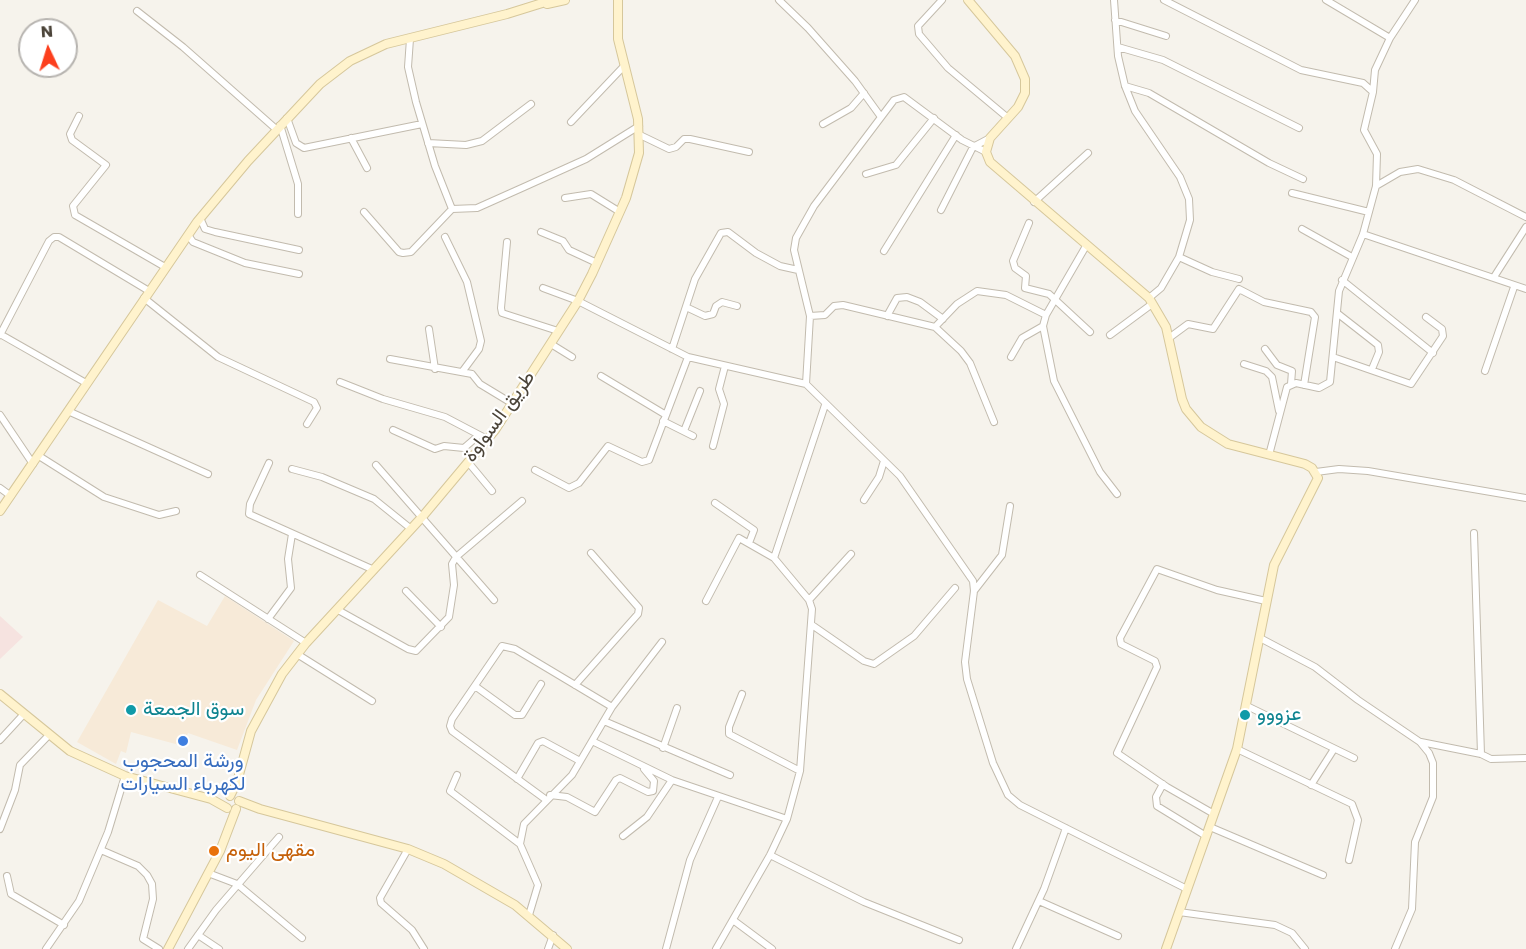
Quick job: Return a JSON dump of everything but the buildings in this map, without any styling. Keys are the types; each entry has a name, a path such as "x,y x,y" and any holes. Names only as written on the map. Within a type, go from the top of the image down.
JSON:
{"street":[{"path":"538,6 552,0"},
{"path":"0,511 200,218 278,127 320,84 344,65 386,44 565,0"},
{"path":"610,0 617,19"},
{"name":"طريق السواوة","path":"233,803 246,746 258,716 297,654 423,516 468,462 483,437 513,404 578,301 597,263 621,212 638,164 640,130 617,19 618,0"},
{"path":"779,0 808,28 864,93 881,117"},
{"path":"942,0 918,26 918,34 948,69 1008,118"},
{"path":"941,210 973,147 990,138 1018,106 1025,93 1023,70 992,27 968,0"},
{"path":"1110,335 1151,301 1161,288 1179,257 1190,220 1187,189 1135,111 1125,86 1118,47 1114,0"},
{"path":"1164,0 1301,70 1363,83 1373,92"},
{"path":"1326,0 1390,38"},
{"path":"1291,384 1318,388 1330,382 1342,279 1363,234 1376,186 1377,154 1364,130 1373,92 1375,70 1390,38 1415,0"},
{"path":"137,11 278,127 298,184 298,214"},
{"path":"1115,20 1166,36"},
{"path":"410,39 408,68 422,124 452,209"},
{"path":"1118,47 1163,60 1299,128"},
{"path":"571,122 625,65"},
{"path":"1125,86 1149,93 1269,163 1303,179"},
{"path":"823,124 851,108 864,93"},
{"path":"806,384 810,316 794,250 796,238 814,206 881,117 899,97 910,101 973,147 986,152 996,170 1151,301 1169,339 1182,399 1194,420 1227,444 1305,464 1316,472 1339,469 1368,471 1526,498"},
{"path":"428,143 466,145 482,141 531,104"},
{"path":"79,116 70,134 72,140 106,165 73,206 74,212 165,267"},
{"path":"287,118 299,146 304,148 422,124"},
{"path":"866,174 896,165 934,118"},
{"path":"363,213 399,252 411,252 452,209 477,208 586,159 640,130 669,149 676,147 684,139 690,139 749,152"},
{"path":"884,251 956,135"},
{"path":"351,138 367,168"},
{"path":"986,152 990,138"},
{"path":"1034,202 1088,153"},
{"path":"1376,186 1400,172 1418,169 1454,180 1526,217"},
{"path":"1292,193 1369,212"},
{"path":"565,198 591,194 621,212"},
{"path":"200,218 205,229 298,250"},
{"path":"1029,223 1013,261 1015,268 1026,276 1025,288 1028,291 1040,291 1055,299 1090,332"},
{"path":"1494,277 1526,227"},
{"path":"1302,229 1352,257"},
{"path":"542,232 563,241 569,250 597,263"},
{"path":"672,349 700,266 721,233 729,232 756,253 780,266 798,270"},
{"path":"1363,234 1494,277 1514,287 1526,289"},
{"path":"188,235 193,242 245,263 299,274"},
{"path":"86,383 0,335 49,241 54,237 59,237 146,295 218,357 314,402 317,408 307,424"},
{"path":"445,237 467,282 481,341 479,349 462,372"},
{"path":"507,242 502,312 558,331"},
{"path":"1086,246 1046,315 1043,326 1054,381 1100,472 1117,494"},
{"path":"1179,257 1212,272 1239,279"},
{"path":"1342,279 1433,353"},
{"path":"1485,370 1514,287"},
{"path":"543,288 578,301 688,357 806,384 900,476 968,572 974,591 967,639 967,679 993,763 1014,801 1187,889"},
{"path":"1169,339 1188,324 1213,329 1239,289 1264,302 1311,312 1315,317 1304,385"},
{"path":"935,327 972,292 984,290 1006,295 1046,315"},
{"path":"887,316 897,298 907,297 920,302 943,319"},
{"path":"686,307 705,316 713,314 716,306 722,302 737,306"},
{"path":"810,316 825,315 838,305 935,327 961,351 970,363 994,422"},
{"path":"1337,313 1378,345 1379,352 1372,369"},
{"path":"1333,357 1411,384 1433,353 1443,332 1426,317"},
{"path":"1011,357 1022,338 1043,326"},
{"path":"429,329 435,369"},
{"path":"551,344 572,357"},
{"path":"1265,349 1277,365 1293,371 1269,455"},
{"path":"535,470 569,488 579,483 608,446 646,462 649,460 688,357"},
{"path":"390,359 472,375 480,384 513,404"},
{"path":"1245,364 1266,371 1272,377 1280,414"},
{"path":"713,446 724,404 719,389 725,366"},
{"path":"601,376 693,436"},
{"path":"340,382 383,399 445,417 483,437"},
{"path":"684,431 700,391"},
{"path":"774,558 825,405"},
{"path":"68,411 208,474"},
{"path":"0,416 36,460 104,497 159,515 176,511"},
{"path":"393,430 435,449 444,446 464,448 483,437"},
{"path":"864,500 879,477 884,461"},
{"path":"468,462 492,491"},
{"path":"268,463 250,504 249,514 374,570"},
{"path":"376,465 390,483 423,516 494,600"},
{"path":"292,469 322,477 374,500 410,528"},
{"path":"1166,949 1236,749 1247,706 1274,565 1288,534 1316,484 1316,472"},
{"path":"0,488 11,496"},
{"path":"338,610 408,649 416,651 449,617 454,585 452,564 456,557 522,501"},
{"path":"716,503 754,530 749,543"},
{"path":"974,591 1002,555 1010,506"},
{"path":"1474,533 1481,754"},
{"path":"268,619 291,588 288,559 292,534"},
{"path":"706,601 739,538 774,558 809,600 812,609 800,771 787,819 770,855 716,949"},
{"path":"575,685 638,614 639,608 591,553"},
{"path":"809,600 851,554"},
{"path":"1214,814 1117,753 1157,667 1155,661 1120,642 1154,572 1161,569 1217,590 1266,601"},
{"path":"200,575 306,643"},
{"path":"812,625 864,661 874,664 914,636 955,588"},
{"path":"406,591 441,627"},
{"path":"1260,638 1315,667 1358,700 1420,742 1481,754 1491,759 1526,759"},
{"path":"520,844 524,824 547,797 572,775 612,707 662,642"},
{"path":"612,707 508,645 502,646 452,719 452,732 517,779 547,797 567,797 595,812 616,780 620,778 648,792 653,791 654,781 644,768"},
{"path":"297,654 372,701"},
{"path":"475,686 515,715 522,715 541,684"},
{"path":"0,694 70,751 125,776 257,808 408,849 476,881 529,915 567,949"},
{"path":"742,694 729,727 729,734 800,771"},
{"path":"1247,706 1354,758"},
{"path":"663,748 677,708"},
{"path":"0,740 23,715"},
{"path":"604,722 730,775"},
{"path":"0,829 15,790 20,765 49,735"},
{"path":"517,779 538,743 543,741 580,761"},
{"path":"592,741 672,780 787,819"},
{"path":"1395,949 1412,909 1415,842 1433,797 1433,763 1420,742"},
{"path":"1311,785 1334,748"},
{"path":"1236,749 1352,804 1358,820 1349,860"},
{"path":"457,775 450,791 520,844 538,885 529,915"},
{"path":"46,949 79,900 101,850 125,776"},
{"path":"623,836 646,817 672,780"},
{"path":"237,784 257,808"},
{"path":"1163,784 1156,797 1157,806 1206,836"},
{"path":"666,949 690,860 718,797"},
{"path":"168,949 208,873 229,826 233,803"},
{"path":"229,826 241,813 257,808"},
{"path":"1210,827 1323,875"},
{"path":"1016,949 1039,901 1066,828"},
{"path":"188,949 237,884 279,837"},
{"path":"408,849 380,898 381,903 412,930 424,949"},
{"path":"101,850 138,866 152,884 153,899 143,939 159,949"},
{"path":"770,855 864,902 959,940"},
{"path":"208,873 237,884 302,938"},
{"path":"7,876 11,894 64,925"},
{"path":"1039,901 1118,936"},
{"path":"1179,912 1275,925 1293,933 1305,949"},
{"path":"733,920 772,949"},
{"path":"198,935 219,949"},
{"path":"548,949 553,935"}],"shaded area":[{"path":"225,596 294,641 256,700 237,750 188,733 183,746 131,732 126,753 121,751 116,764 77,742 158,600 207,626"},
{"path":"0,616 23,637 0,659"}],"place":[{"name":"سوق الجمعة","path":"131,710"},
{"name":"عزووو","path":"1245,715"},
{"name":"ورشة المحجوب لكهرباء السيارات","path":"183,741"},
{"name":"مقهى اليوم","path":"214,851"}]}
